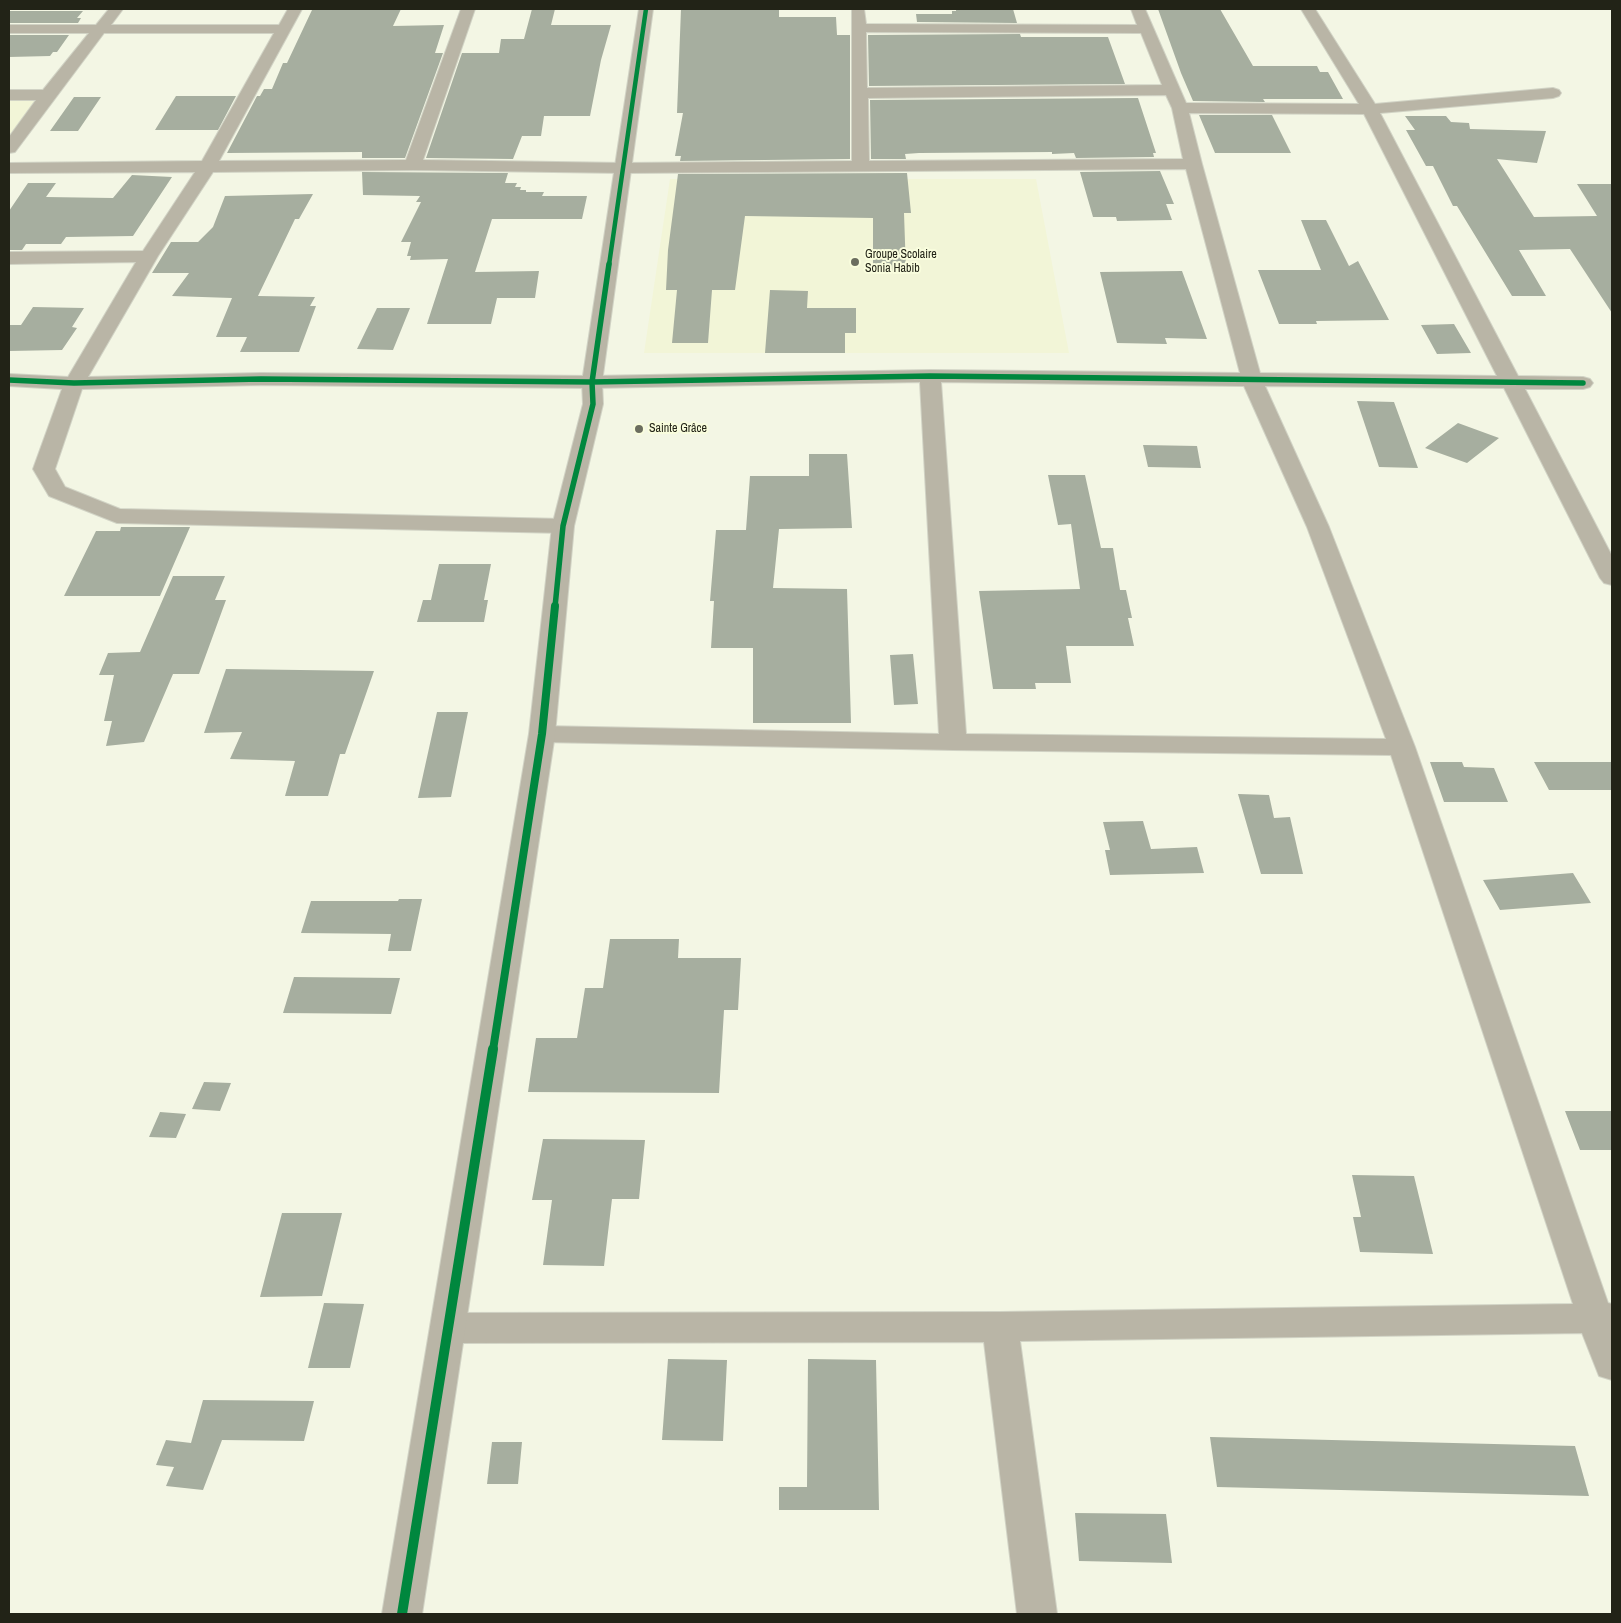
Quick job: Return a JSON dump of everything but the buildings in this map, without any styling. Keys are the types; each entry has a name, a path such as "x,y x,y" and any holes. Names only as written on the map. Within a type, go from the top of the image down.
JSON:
{"street":[{"path":"9,148 116,9"},
{"path":"294,9 207,167 149,256 74,383 44,469 57,491 116,516 564,526"},
{"path":"413,165 468,9"},
{"path":"402,1614 542,734 564,526 593,404 592,382 646,9"},
{"path":"858,9 861,165"},
{"path":"1308,9 1370,109 1612,578"},
{"path":"859,28 1142,19 1176,99 1252,380 1318,527 1402,747 1603,1318 1612,1365"},
{"path":"9,29 283,29"},
{"path":"860,93 1176,99 1370,109 1553,93"},
{"path":"9,95 48,95"},
{"path":"9,168 413,165 623,168 1193,164"},
{"path":"9,258 149,256"},
{"path":"9,380 74,383 261,379 592,382 930,376 1583,384"},
{"path":"930,376 953,742"},
{"path":"542,734 953,742 1402,747"},
{"path":"449,1328 1000,1327 1603,1318"},
{"path":"1000,1327 1037,1614"}],"shaded area":[{"path":"9,98 37,98 9,137"},
{"name":"Groupe Scolaire Sonia Habib","path":"670,179 1036,179 1069,353 644,353"}],"cycle path":[{"path":"402,1614 542,734 563,526 593,404 592,382 646,9"},
{"path":"9,380 74,383 261,379 592,382 930,376 1583,383"}],"place":[{"name":"Groupe Scolaire Sonia Habib","path":"855,262"},
{"name":"Sainte Grâce","path":"639,429"}]}
